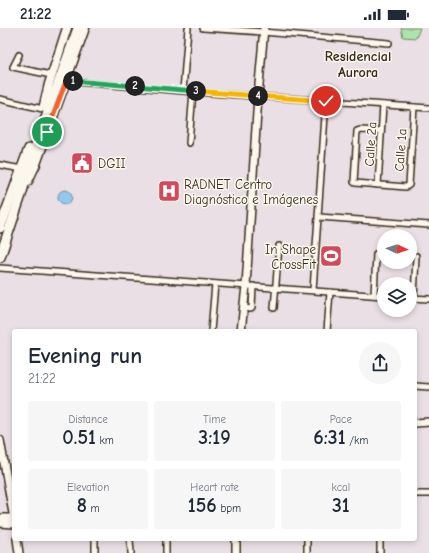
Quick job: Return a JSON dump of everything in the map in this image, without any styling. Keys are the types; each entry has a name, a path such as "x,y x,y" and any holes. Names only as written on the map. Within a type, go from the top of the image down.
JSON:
{"highway":[{"path":"0,228 74,28"},
{"path":"0,257 78,28"}],"main road":[{"path":"44,107 51,75 67,28"},
{"path":"23,190 36,164 85,28"}],"street":[{"path":"183,91 188,28"},
{"path":"203,28 264,30 389,43"},
{"path":"241,329 243,308 249,286 258,96 264,30"},
{"path":"19,55 13,67 51,75"},
{"path":"66,81 183,91 429,108"},
{"path":"189,143 193,91"},
{"path":"0,99 44,107"},
{"path":"313,290 326,101"},
{"name":"Calle 2a","path":"378,185 383,105"},
{"name":"Calle 1a","path":"378,185 406,187 409,185 414,107"},
{"path":"378,185 354,182 356,152 358,130 382,132"},
{"path":"0,165 22,169"},
{"path":"319,217 429,225"},
{"path":"274,308 279,246"},
{"path":"374,295 376,254"},
{"path":"0,268 377,295"},
{"path":"211,329 215,284"},
{"path":"327,329 330,292"},
{"path":"417,298 429,299"},
{"path":"417,386 429,387"},
{"path":"417,423 429,422"},
{"path":"0,440 12,508"},
{"path":"417,494 429,494"},
{"path":"0,518 12,519"},
{"path":"0,523 12,524"},
{"path":"17,541 19,553"},
{"path":"95,541 95,553"},
{"path":"130,541 131,553"},
{"path":"166,541 166,553"},
{"path":"236,541 236,553"},
{"path":"307,541 307,553"},
{"path":"380,541 380,553"}],"green space":[{"path":"401,28 420,28 416,38 403,37"}],"water":[{"path":"62,190 68,190 72,194 72,200 68,204 62,204 58,200 58,194"}],"place":[{"name":"DGII","path":"82,163"},
{"name":"RADNET Centro Diagnóstico e Imágenes","path":"169,191"},
{"name":"In Shape CrossFit","path":"331,256"}],"district":[{"name":"Residencial Aurora","path":"358,64"}],"route":[{"path":"47,132 66,81 326,101"}]}
